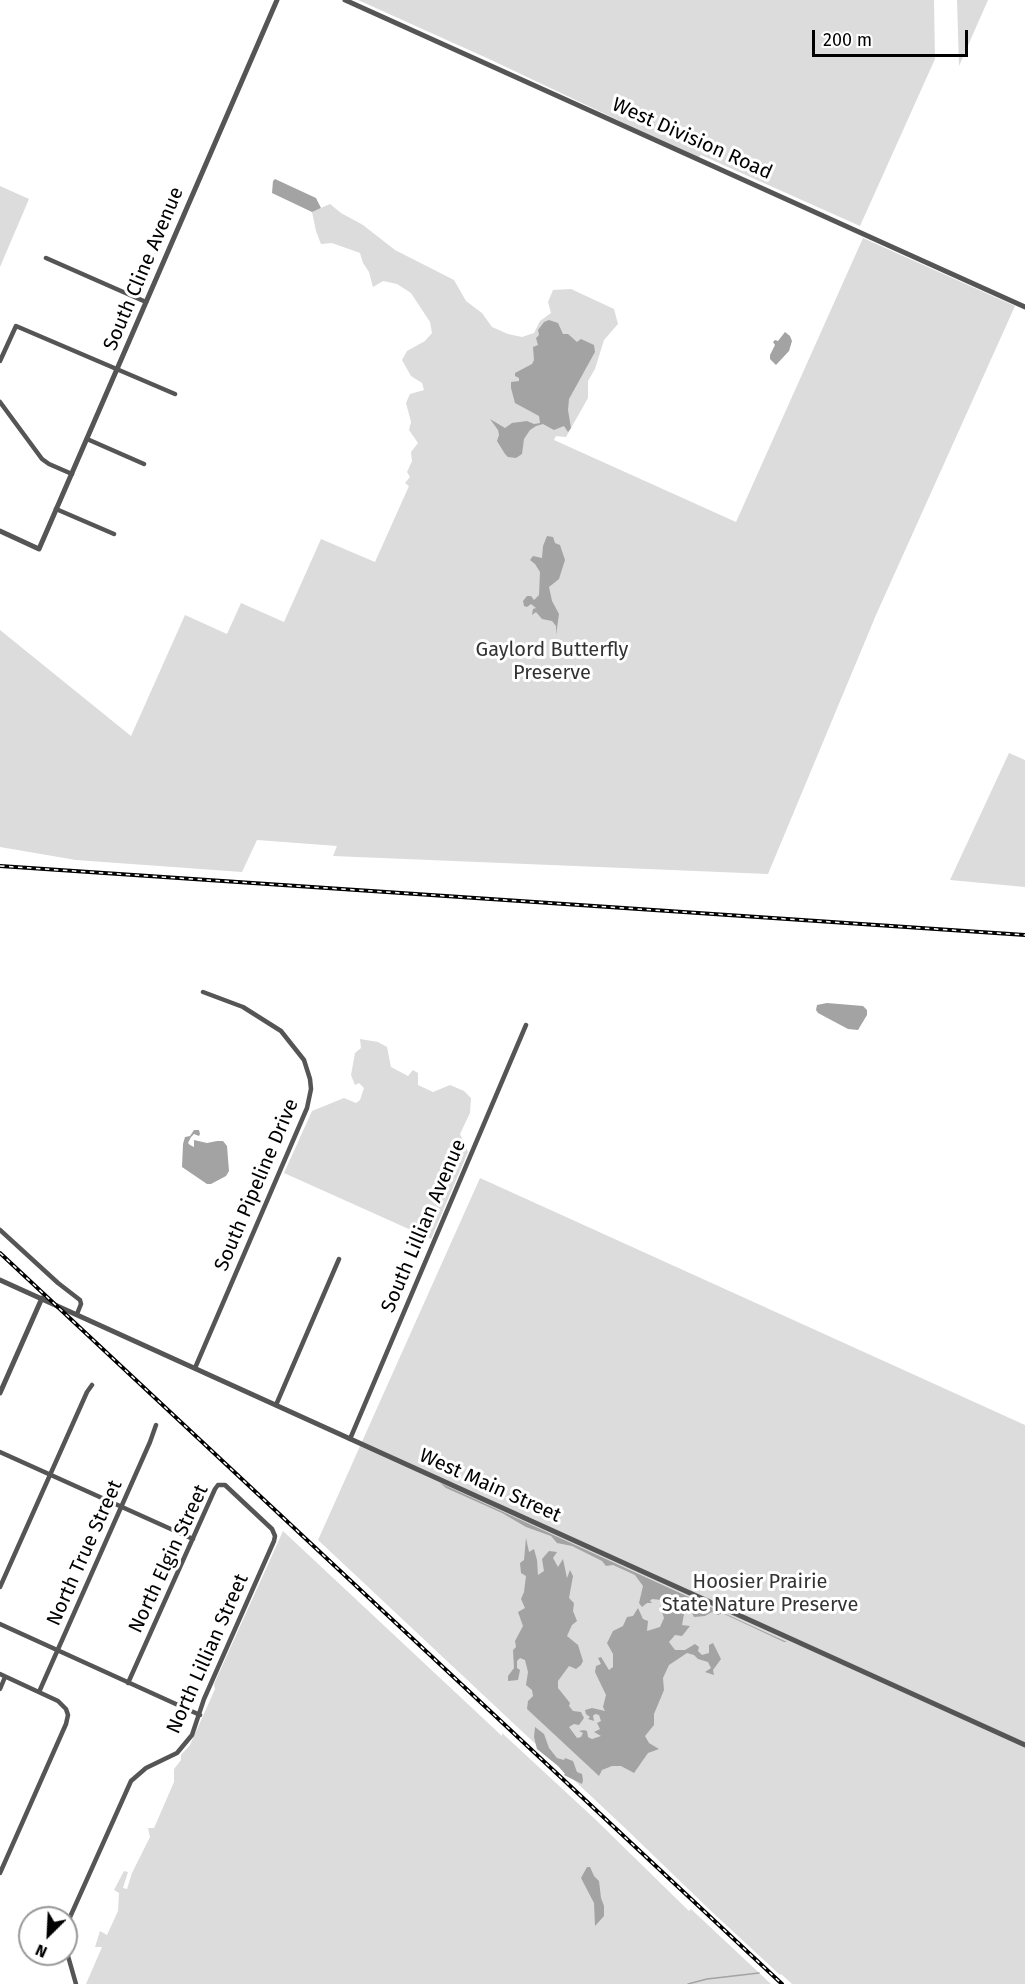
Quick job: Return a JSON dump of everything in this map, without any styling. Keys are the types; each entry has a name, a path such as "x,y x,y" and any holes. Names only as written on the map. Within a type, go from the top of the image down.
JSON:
{"street":[{"name":"South Cline Avenue","path":"0,531 39,549 277,0"},
{"name":"West Division Road","path":"345,0 1025,307"},
{"path":"46,258 146,302"},
{"path":"0,361 16,326 175,394"},
{"path":"0,402 42,459 72,474"},
{"path":"87,439 144,464"},
{"path":"56,509 114,534"},
{"name":"South Pipeline Drive","path":"195,1368 307,1108 311,1089 304,1060 281,1031 243,1007 203,992"},
{"name":"South Lillian Avenue","path":"350,1439 526,1025"},
{"path":"0,1230 80,1300 81,1304 77,1314"},
{"path":"276,1405 339,1259"},
{"name":"West Main Street","path":"0,1280 1025,1745"},
{"path":"0,1393 42,1298"},
{"path":"0,1587 92,1385"},
{"name":"North True Street","path":"39,1692 156,1425"},
{"path":"0,1452 192,1539"},
{"name":"North Elgin Street","path":"128,1683 216,1487 221,1484 227,1486 275,1534"},
{"name":"North Lillian Street","path":"75,1906 130,1781 146,1768 170,1758 192,1736 204,1699 274,1541 275,1534"},
{"path":"0,1624 200,1715"},
{"path":"0,1689 3,1676 61,1703 68,1713 66,1724 0,1873"},
{"path":"71,1966 76,1984"}],"green space":[{"path":"358,0 934,0 935,59 860,226 701,155 698,158"},
{"path":"957,0 988,0 959,66"},
{"path":"0,186 29,199 0,267"},
{"name":"Gaylord Butterfly Preserve","path":"330,204 363,225 395,250 454,280 466,301 482,313 492,327 508,334 522,337 534,333 540,321 551,313 548,302 553,290 571,289 614,309 618,324 604,340 595,369 588,381 588,398 566,437 556,436 554,440 736,522 863,238 1015,306 876,615 768,874 333,856 337,846 257,840 242,872 76,860 0,847 0,630 131,736 185,615 227,634 241,603 284,622 321,539 375,562 409,486 405,483 410,477 407,472 412,461 411,452 418,443 409,430 411,422 406,403 410,394 424,390 422,383 411,376 402,360 407,351 425,341 432,333 430,322 411,293 397,284 383,281 373,287 360,253 332,243 321,244 312,212"},
{"path":"1009,753 1025,760 1025,887 950,880"},
{"path":"360,1039 378,1042 387,1047 391,1067 408,1076 413,1070 418,1073 418,1085 433,1092 450,1085 464,1091 471,1098 470,1113 460,1134 468,1152 431,1239 284,1173 312,1111 344,1098 356,1103 360,1100 364,1088 359,1083 355,1085 351,1075 355,1053 361,1048"},
{"name":"Hoosier Prairie State Nature Preserve","path":"480,1178 1025,1425 1025,1984 792,1984 712,1912 318,1540"},
{"path":"283,1531 502,1736 502,1733 596,1820 689,1911 691,1909 771,1984 86,1984 102,1947 95,1947 100,1931 107,1935 118,1911 119,1893 114,1890 124,1871 128,1872 123,1888 127,1889 132,1873 150,1837 148,1828 154,1828 174,1782 174,1769 181,1760 181,1755 190,1745 215,1689 214,1684"}],"shaded area":[{"path":"275,179 316,198 321,208 312,212 272,193"},
{"path":"549,320 558,323 563,334 568,334 577,342 581,339 594,345 595,352 569,399 571,428 568,432 564,426 554,430 543,424 536,426 524,439 522,454 516,458 508,457 497,441 498,430 490,419 505,428 512,423 527,421 534,424 540,423 539,416 515,403 511,382 519,381 515,373 532,364 533,347 538,345 536,338 539,335 538,330 544,322"},
{"path":"785,332 792,341 789,351 776,365 770,359 775,345 773,342 778,341"},
{"path":"547,536 553,537 555,543 560,545 565,560 559,579 549,587 552,601 559,614 556,635 556,626 552,621 542,619 536,612 532,615 533,609 536,608 531,604 524,606 523,601 527,596 531,596 534,600 539,595 540,572 530,560 533,556 542,558"},
{"path":"827,1003 863,1006 867,1010 867,1015 858,1030 848,1029 818,1013 817,1005"},
{"path":"194,1130 199,1130 200,1134 199,1136 194,1134 188,1143 194,1147 194,1140 207,1143 223,1141 227,1146 229,1171 226,1176 211,1184 207,1184 182,1167 185,1137 190,1136"},
{"path":"440,1483 787,1642 722,1613 718,1615 712,1612 705,1616 694,1617 692,1613 684,1614 682,1625 690,1626 682,1636 675,1635 669,1642 675,1650 685,1650 695,1644 702,1655 709,1653 709,1645 713,1643 721,1659 713,1670 714,1675 705,1672 711,1668 708,1662 687,1653 669,1665 663,1678 664,1690 654,1714 654,1725 645,1736 649,1743 659,1749 648,1753 634,1773 621,1766 612,1766 602,1770 599,1776 527,1709 528,1701 533,1696 532,1690 526,1685 528,1672 525,1660 520,1658 517,1661 517,1668 520,1670 518,1680 508,1681 508,1676 514,1668 515,1641 523,1626 518,1612 525,1608 521,1599 526,1576 521,1573 520,1563 524,1560 526,1538 529,1552 534,1549 538,1575 544,1571 542,1559 549,1551 557,1552 553,1558 558,1567 563,1559 567,1578 570,1570 573,1576 569,1598 574,1603 573,1611 577,1621 572,1625 567,1636 578,1645 583,1661 576,1669 569,1666 558,1681 558,1688 570,1703 569,1706 573,1711 581,1712 584,1718 579,1725 574,1724 569,1727 577,1738 583,1733 579,1731 584,1730 592,1739 601,1736 594,1732 600,1729 597,1723 601,1721 599,1715 593,1716 594,1721 588,1719 590,1717 585,1710 592,1708 605,1711 603,1707 606,1695 595,1672 596,1666 601,1664 598,1658 601,1657 609,1670 613,1667 613,1654 607,1643 613,1631 623,1626 627,1617 633,1616 638,1608 643,1619 648,1621 647,1631 660,1627 664,1618 660,1606 663,1606 662,1600 652,1599 650,1601 652,1603 647,1603 642,1607 639,1603 643,1586 635,1575 613,1565 606,1566 602,1561 572,1546 557,1543 551,1536 526,1527"},
{"path":"535,1727 544,1734 549,1748 557,1758 573,1761 577,1772 582,1774 582,1784 564,1775 558,1766 537,1749 534,1737"},
{"path":"587,1867 590,1867 599,1881 604,1906 604,1916 595,1926 594,1903 581,1878"}],"waterway":[{"path":"688,1984 707,1979 759,1973"}],"railway":[{"path":"0,866 1025,935"},
{"path":"0,1253 782,1984"}]}
